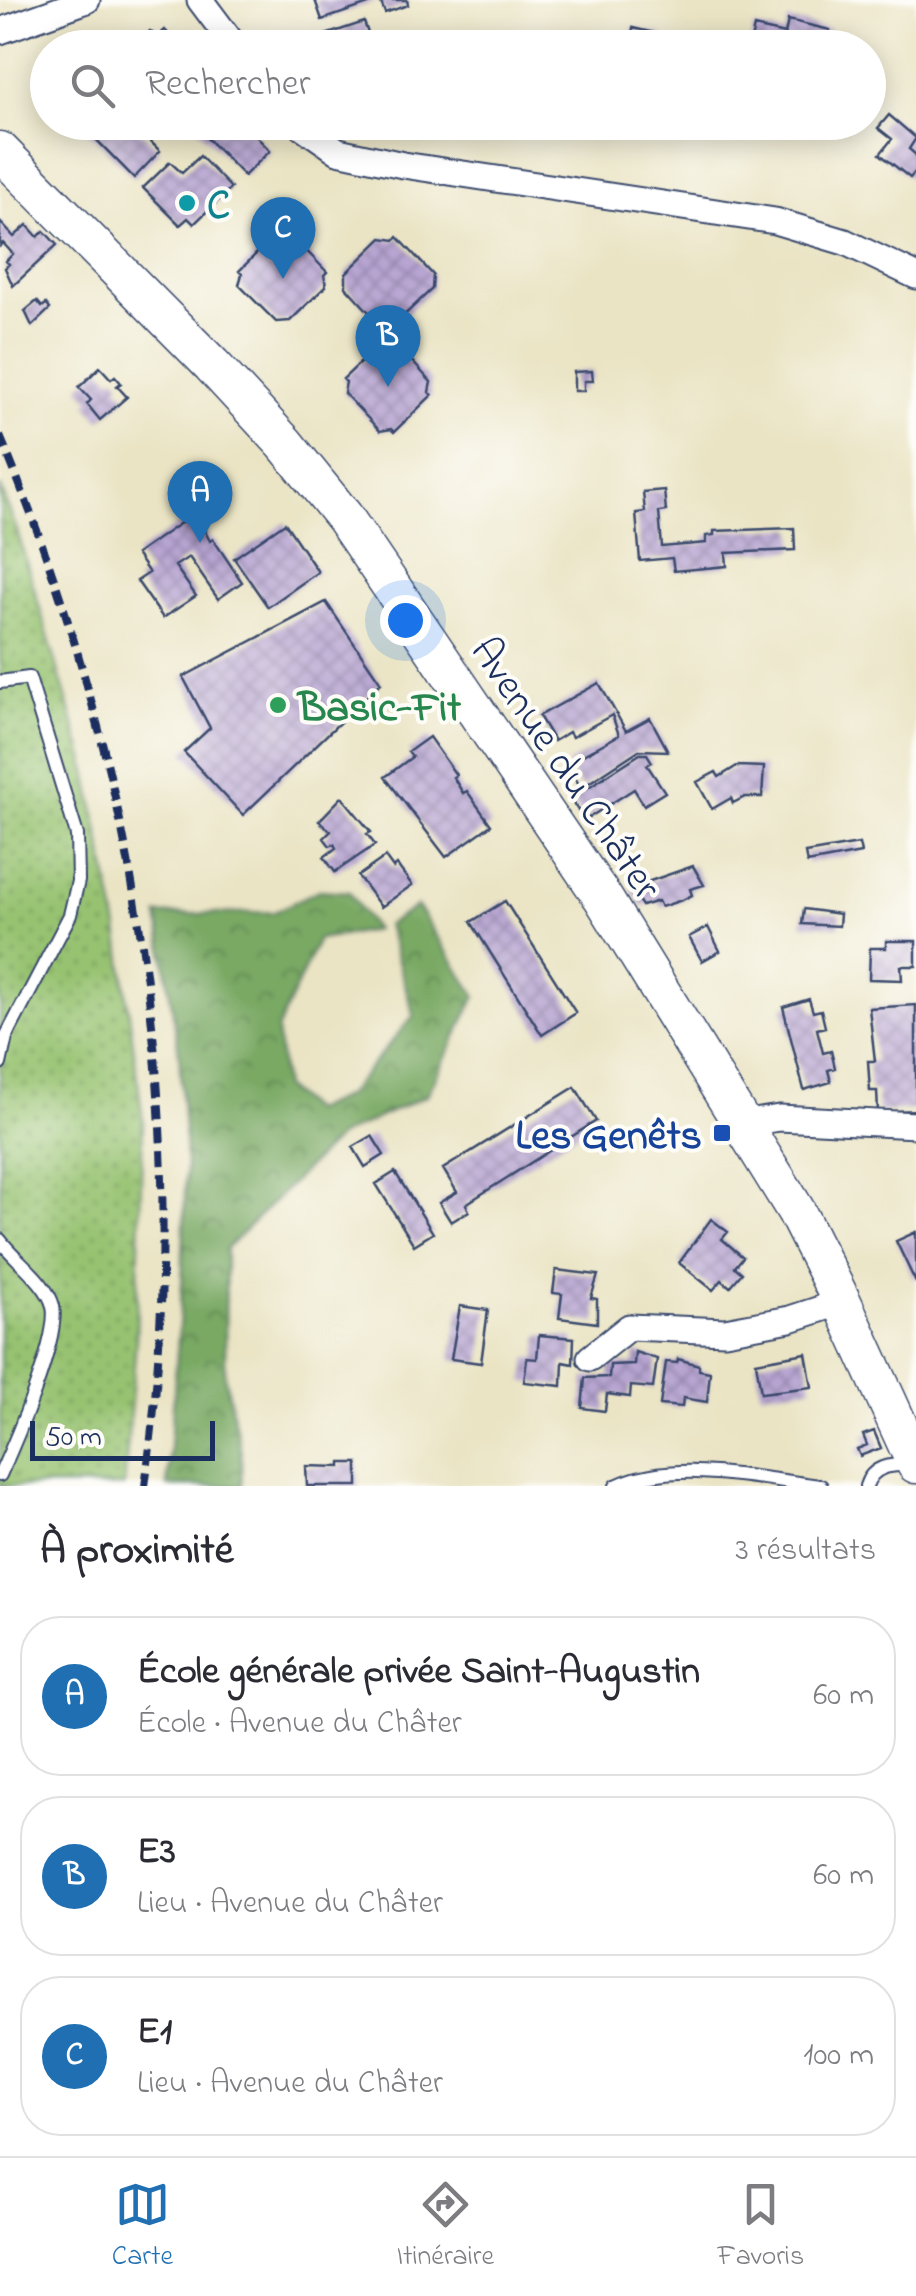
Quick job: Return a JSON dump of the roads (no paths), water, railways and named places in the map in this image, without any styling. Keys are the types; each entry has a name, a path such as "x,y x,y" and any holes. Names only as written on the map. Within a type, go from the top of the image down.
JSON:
{"main road":[{"name":"Avenue du Châter","path":"0,150 212,365 285,444 344,517 603,898 796,1211 916,1464"}],"street":[{"path":"0,31 87,0"},
{"path":"200,0 222,30"},
{"path":"322,140 338,151 403,165 775,221 845,242 916,276"},
{"path":"742,1124 778,1118 916,1125"},
{"path":"590,1358 629,1326 725,1331 790,1318 842,1302"}],"lane":[{"path":"0,682 30,678 77,835 78,880 64,930 28,988 6,1036 0,1064"},
{"path":"0,1240 38,1282 53,1306 51,1336 17,1438 0,1475"},
{"path":"866,1486 869,1477 883,1466 916,1464"},
{"path":"616,1486 674,1470 821,1486"}],"railway":[{"path":"0,436 48,562 88,690 120,820 143,952 157,1084 163,1218 159,1352 145,1486"}],"place":[{"name":"C","path":"187,203"},
{"name":"E1","path":"283,279"},
{"name":"E3","path":"388,387"},
{"name":"École générale privée Saint-Augustin","path":"200,543"},
{"name":"Basic-Fit","path":"278,705"},
{"name":"Les Genêts","path":"722,1133"}]}
